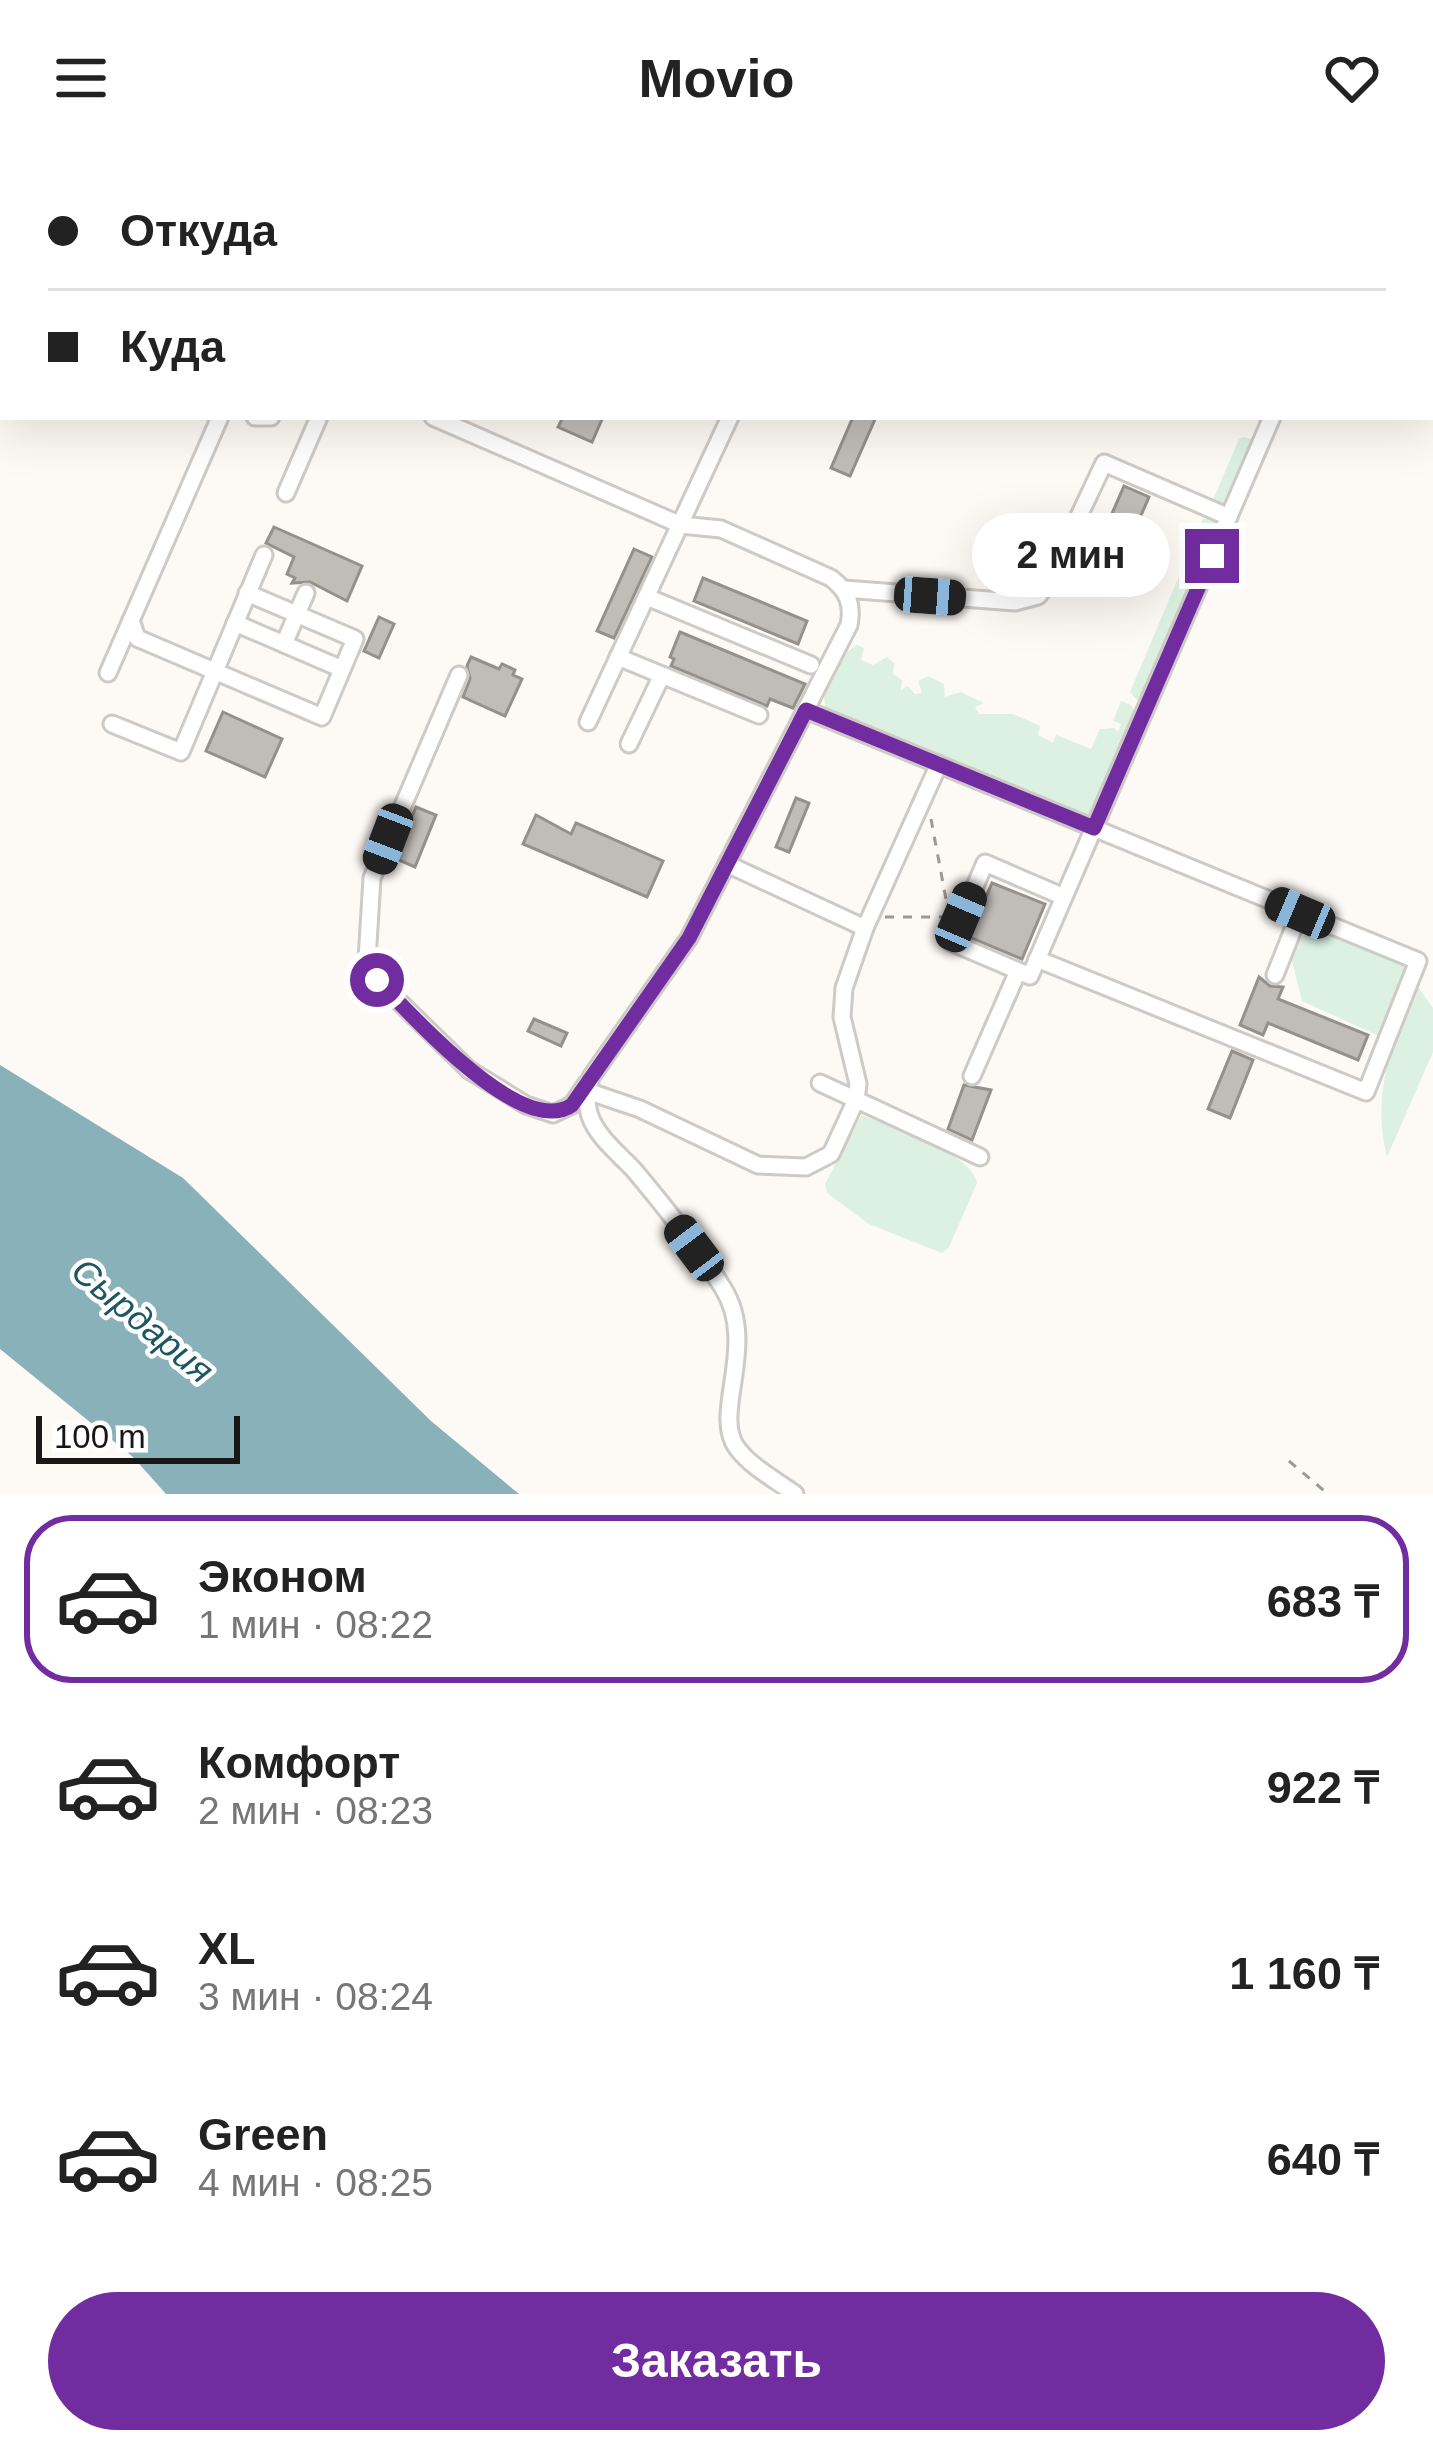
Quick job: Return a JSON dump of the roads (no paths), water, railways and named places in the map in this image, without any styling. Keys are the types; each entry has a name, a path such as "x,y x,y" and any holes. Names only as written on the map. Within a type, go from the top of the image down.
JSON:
{"street":[{"path":"108,673 219,420"},
{"path":"286,493 318,420"},
{"path":"441,420 681,525 721,529 831,578 844,589 850,605 849,625 676,961 589,1084 562,1112 526,1105 469,1070 377,980 368,960 372,878 459,676"},
{"path":"587,722 729,420"},
{"path":"1064,897 985,863 955,917 951,942 1030,976 1271,420"},
{"path":"844,589 1016,602 1038,596 1053,574 1104,463 1228,517"},
{"path":"112,724 181,752 263,555"},
{"path":"131,620 137,638 322,717 355,639 248,593"},
{"path":"284,644 307,593"},
{"path":"647,597 811,664"},
{"path":"235,623 342,669"},
{"path":"618,658 759,715"},
{"path":"629,744 662,675"},
{"path":"806,710 1418,961 1366,1092 1037,959"},
{"path":"589,1084 740,1159 784,1168 806,1167 831,1154 856,1100 857,1066 840,1002 867,922 939,764"},
{"path":"727,864 867,922"},
{"path":"1275,975 1300,913"},
{"path":"972,1076 1018,971"},
{"path":"820,1083 980,1157"},
{"path":"589,1084 589,1117 597,1130 642,1181 730,1300 740,1332 730,1410 733,1442 756,1466 795,1494"}],"water":[{"name":"Сырдария","path":"0,1065 183,1178 431,1421 519,1494 166,1494 133,1457 0,1349"}]}
